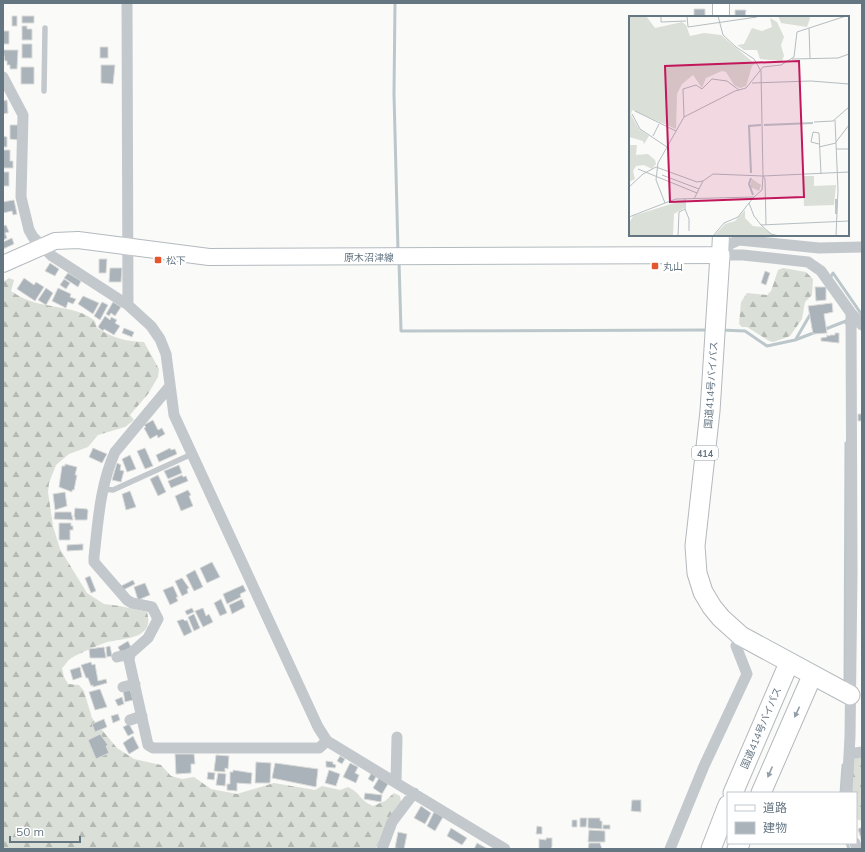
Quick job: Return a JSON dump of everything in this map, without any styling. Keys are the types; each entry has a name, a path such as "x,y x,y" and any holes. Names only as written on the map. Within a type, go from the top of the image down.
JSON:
{"highway":[{"name":"国道414号バイパス","path":"720,255 710,411 695,546 697,573 703,592 712,607 721,618 741,636 812,676 850,695"},
{"name":"国道414号バイパス","path":"733,792 788,662"},
{"path":"761,792 812,676"},
{"name":"国道414号バイパス","path":"710,849 727,807"}],"main road":[{"path":"721,3 721,16"},
{"path":"720,255 721,236"},
{"name":"原木沼津線","path":"3,264 55,241 78,240 209,257 720,255"}],"street":[{"path":"127,3 128,305"},
{"path":"3,77 23,115 21,197 29,230 41,246 52,256 140,314 160,339 166,354 174,415 318,727 327,741 505,849"},
{"path":"720,255 730,244 740,240 819,248 862,247"},
{"path":"720,255 743,255 808,262 821,271 851,313 862,325"},
{"path":"847,792 850,695 851,313"},
{"path":"117,657 130,654 148,638 158,619 152,607 132,603 128,600 94,562 104,489 115,452 170,386"},
{"path":"670,849 704,766 748,674 736,646 741,636"},
{"path":"130,654 129,660 148,745 153,748 319,748 327,741"},
{"path":"123,687 135,684"},
{"path":"130,720 142,716"},
{"path":"396,782 398,737"},
{"path":"849,754 862,752"},
{"path":"382,849 392,822 414,793"}],"lane":[{"path":"44,91 45,28"},
{"path":"104,489 113,490 192,454"}],"green space":[{"path":"783,268 806,272 813,279 812,295 805,302 802,319 790,336 773,342 747,327 742,327 739,324 741,302 747,293 767,295 771,291 778,270"},
{"path":"9,278 14,280 11,291 22,298 44,305 76,311 95,321 97,328 108,334 125,340 144,342 159,369 158,377 148,394 130,415 134,420 125,427 98,435 88,447 69,454 56,465 49,483 48,492 53,526 60,549 87,593 104,604 147,612 148,621 147,628 137,636 107,642 82,652 70,659 62,668 64,677 68,684 79,685 84,691 92,718 117,748 134,759 161,765 171,776 182,779 194,777 211,789 237,794 274,783 315,790 322,786 340,790 348,787 368,804 373,806 385,801 394,793 400,796 401,802 375,849 3,849 3,282"},
{"path":"862,757 862,821 857,819 857,792 849,792 853,759"}],"building":[{"path":"694,9 705,9 705,16 694,16"},
{"path":"735,10 746,10 745,16 735,16"},
{"path":"12,16 17,16 17,26 12,26"},
{"path":"22,16 34,16 34,23 22,23"},
{"path":"22,26 27,26 27,29 32,29 32,40 22,40"},
{"path":"3,31 9,31 9,44 3,44"},
{"path":"22,44 32,44 32,58 22,58"},
{"path":"100,47 108,47 108,58 100,58"},
{"path":"3,50 18,50 17,69 10,69 10,65 7,65"},
{"path":"101,65 115,65 113,84 101,83"},
{"path":"21,67 34,67 34,84 21,84"},
{"path":"7,100 8,113 3,114 3,101"},
{"path":"10,125 19,125 19,140 10,139"},
{"path":"3,136 7,137 7,147 3,147"},
{"path":"3,150 10,150 10,161 13,161 13,168 3,168"},
{"path":"3,172 9,172 9,186 3,186"},
{"path":"14,200 17,214 13,215 12,211 3,213 3,202"},
{"path":"6,225 9,232 5,233 7,238 3,240 3,226"},
{"path":"12,238 14,244 3,249 3,242"},
{"path":"99,259 107,259 106,273 99,273"},
{"path":"50,263 59,269 55,276 45,271"},
{"path":"110,268 122,268 121,282 109,282"},
{"path":"765,271 770,273 766,285 761,283"},
{"path":"68,273 81,281 78,287 64,278"},
{"path":"24,278 34,285 36,282 44,287 35,301 17,289"},
{"path":"64,279 70,283 66,289 60,285"},
{"path":"815,287 826,287 826,300 816,301"},
{"path":"46,288 53,293 46,305 38,300"},
{"path":"58,288 71,294 70,297 76,299 73,304 68,302 66,308 52,301"},
{"path":"83,296 99,303 93,314 78,304"},
{"path":"102,302 108,305 100,320 94,316"},
{"path":"113,302 121,307 115,316 111,313 109,316 106,314"},
{"path":"832,303 833,312 824,314 827,333 813,334 808,306"},
{"path":"105,316 110,320 111,317 117,320 115,323 120,326 114,335 104,329 103,331 98,327"},
{"path":"124,328 134,332 132,337 122,333"},
{"path":"835,333 839,333 839,343 821,341 821,338 827,337 827,335 835,335"},
{"path":"858,414 862,414 862,421 858,421"},
{"path":"153,420 158,430 162,428 165,434 158,438 157,435 150,439 144,425"},
{"path":"93,448 107,454 102,463 89,457"},
{"path":"145,448 153,466 145,469 137,451"},
{"path":"170,448 171,450 175,449 177,454 159,462 156,455"},
{"path":"130,455 136,469 127,472 122,459"},
{"path":"117,463 121,465 120,470 124,471 121,482 112,480"},
{"path":"65,464 77,467 74,490 72,490 72,492 59,487 62,466 65,466"},
{"path":"179,465 182,473 168,479 164,471"},
{"path":"158,475 166,492 158,496 150,479"},
{"path":"182,475 183,477 186,476 188,481 171,488 168,481"},
{"path":"188,490 191,495 189,496 193,506 181,511 175,496"},
{"path":"130,491 136,507 126,510 122,494"},
{"path":"65,492 67,506 55,510 53,494"},
{"path":"75,508 87,509 87,520 75,520"},
{"path":"55,512 71,512 73,520 54,519"},
{"path":"59,523 71,523 71,526 73,526 73,530 70,530 70,540 59,540"},
{"path":"83,544 83,550 67,551 67,545"},
{"path":"212,562 220,577 207,583 200,568"},
{"path":"195,570 203,587 194,591 186,575"},
{"path":"90,576 96,591 91,593 85,578"},
{"path":"182,578 189,588 187,589 188,593 182,596 175,581"},
{"path":"133,580 135,584 123,590 121,586"},
{"path":"145,583 150,595 138,600 134,587"},
{"path":"243,585 246,591 240,594 241,597 227,604 223,594"},
{"path":"173,586 178,597 176,597 178,601 170,605 163,590"},
{"path":"221,599 227,613 220,616 214,603"},
{"path":"242,599 245,607 232,614 229,605"},
{"path":"192,608 194,612 187,615 185,611"},
{"path":"203,608 206,616 209,614 213,622 203,627 195,611"},
{"path":"194,614 200,628 194,631 188,617"},
{"path":"183,619 185,621 187,620 192,632 184,636 177,621"},
{"path":"128,641 131,647 121,653 118,647"},
{"path":"110,646 112,656 107,657 106,647"},
{"path":"104,647 106,658 90,658 89,649"},
{"path":"91,662 92,665 95,664 98,681 106,679 107,683 93,687 93,685 91,686 81,665"},
{"path":"80,667 82,677 73,680 70,670"},
{"path":"100,689 107,707 95,710 89,692"},
{"path":"130,689 133,700 125,702 123,690"},
{"path":"122,697 124,704 118,706 115,700"},
{"path":"118,714 120,720 113,723 111,716"},
{"path":"104,719 107,727 95,732 92,724"},
{"path":"129,724 134,733 128,736 123,727"},
{"path":"100,734 108,745 106,746 109,753 96,759 88,740"},
{"path":"133,736 139,748 129,754 123,743"},
{"path":"175,754 194,754 195,764 191,764 191,773 176,774"},
{"path":"216,755 229,756 228,769 225,768 225,772 214,771"},
{"path":"340,756 345,759 342,764 337,761"},
{"path":"326,761 333,762 333,764 336,765 335,768 326,767"},
{"path":"256,762 271,763 270,783 255,783"},
{"path":"275,763 318,769 316,787 272,778"},
{"path":"350,763 358,767 355,773 359,775 356,783 343,777"},
{"path":"233,770 252,773 251,784 237,783 237,791 227,790 227,784 230,784 230,772 233,772"},
{"path":"329,770 340,774 336,786 325,783"},
{"path":"208,772 215,773 214,780 207,779"},
{"path":"372,772 377,775 373,782 368,779"},
{"path":"218,773 226,774 225,786 216,785"},
{"path":"379,778 388,784 382,794 373,788"},
{"path":"365,793 382,795 381,802 364,799"},
{"path":"632,800 641,800 641,812 631,811"},
{"path":"421,806 431,813 425,824 414,818"},
{"path":"434,812 443,817 435,831 427,826"},
{"path":"580,818 587,818 586,827 580,827"},
{"path":"588,818 600,818 600,821 602,821 602,829 588,828"},
{"path":"572,820 577,820 577,827 572,827"},
{"path":"603,825 610,825 610,829 603,829"},
{"path":"537,826 542,827 542,834 536,834"},
{"path":"862,827 862,842 858,829"},
{"path":"451,828 467,838 462,845 447,836"},
{"path":"589,830 605,831 605,842 588,842"},
{"path":"398,832 407,834 404,849 395,848"},
{"path":"546,838 552,838 552,847 550,849 539,849 539,839 546,840"},
{"path":"477,843 488,849 474,849"},
{"path":"589,843 600,843 602,849 588,849"}],"waterway":[{"path":"395,3 394,94 398,251"},
{"path":"399,261 401,331 709,330"},
{"path":"830,278 833,273 862,315"},
{"path":"796,339 811,313"},
{"path":"823,330 846,321 846,323"},
{"path":"721,330 745,331 767,346 795,340 816,332"},
{"path":"845,685 846,443"},
{"path":"841,792 843,765"},
{"path":"847,844 849,849"}],"place":[{"name":"松下","path":"158,260"},
{"name":"丸山","path":"655,266"}]}
